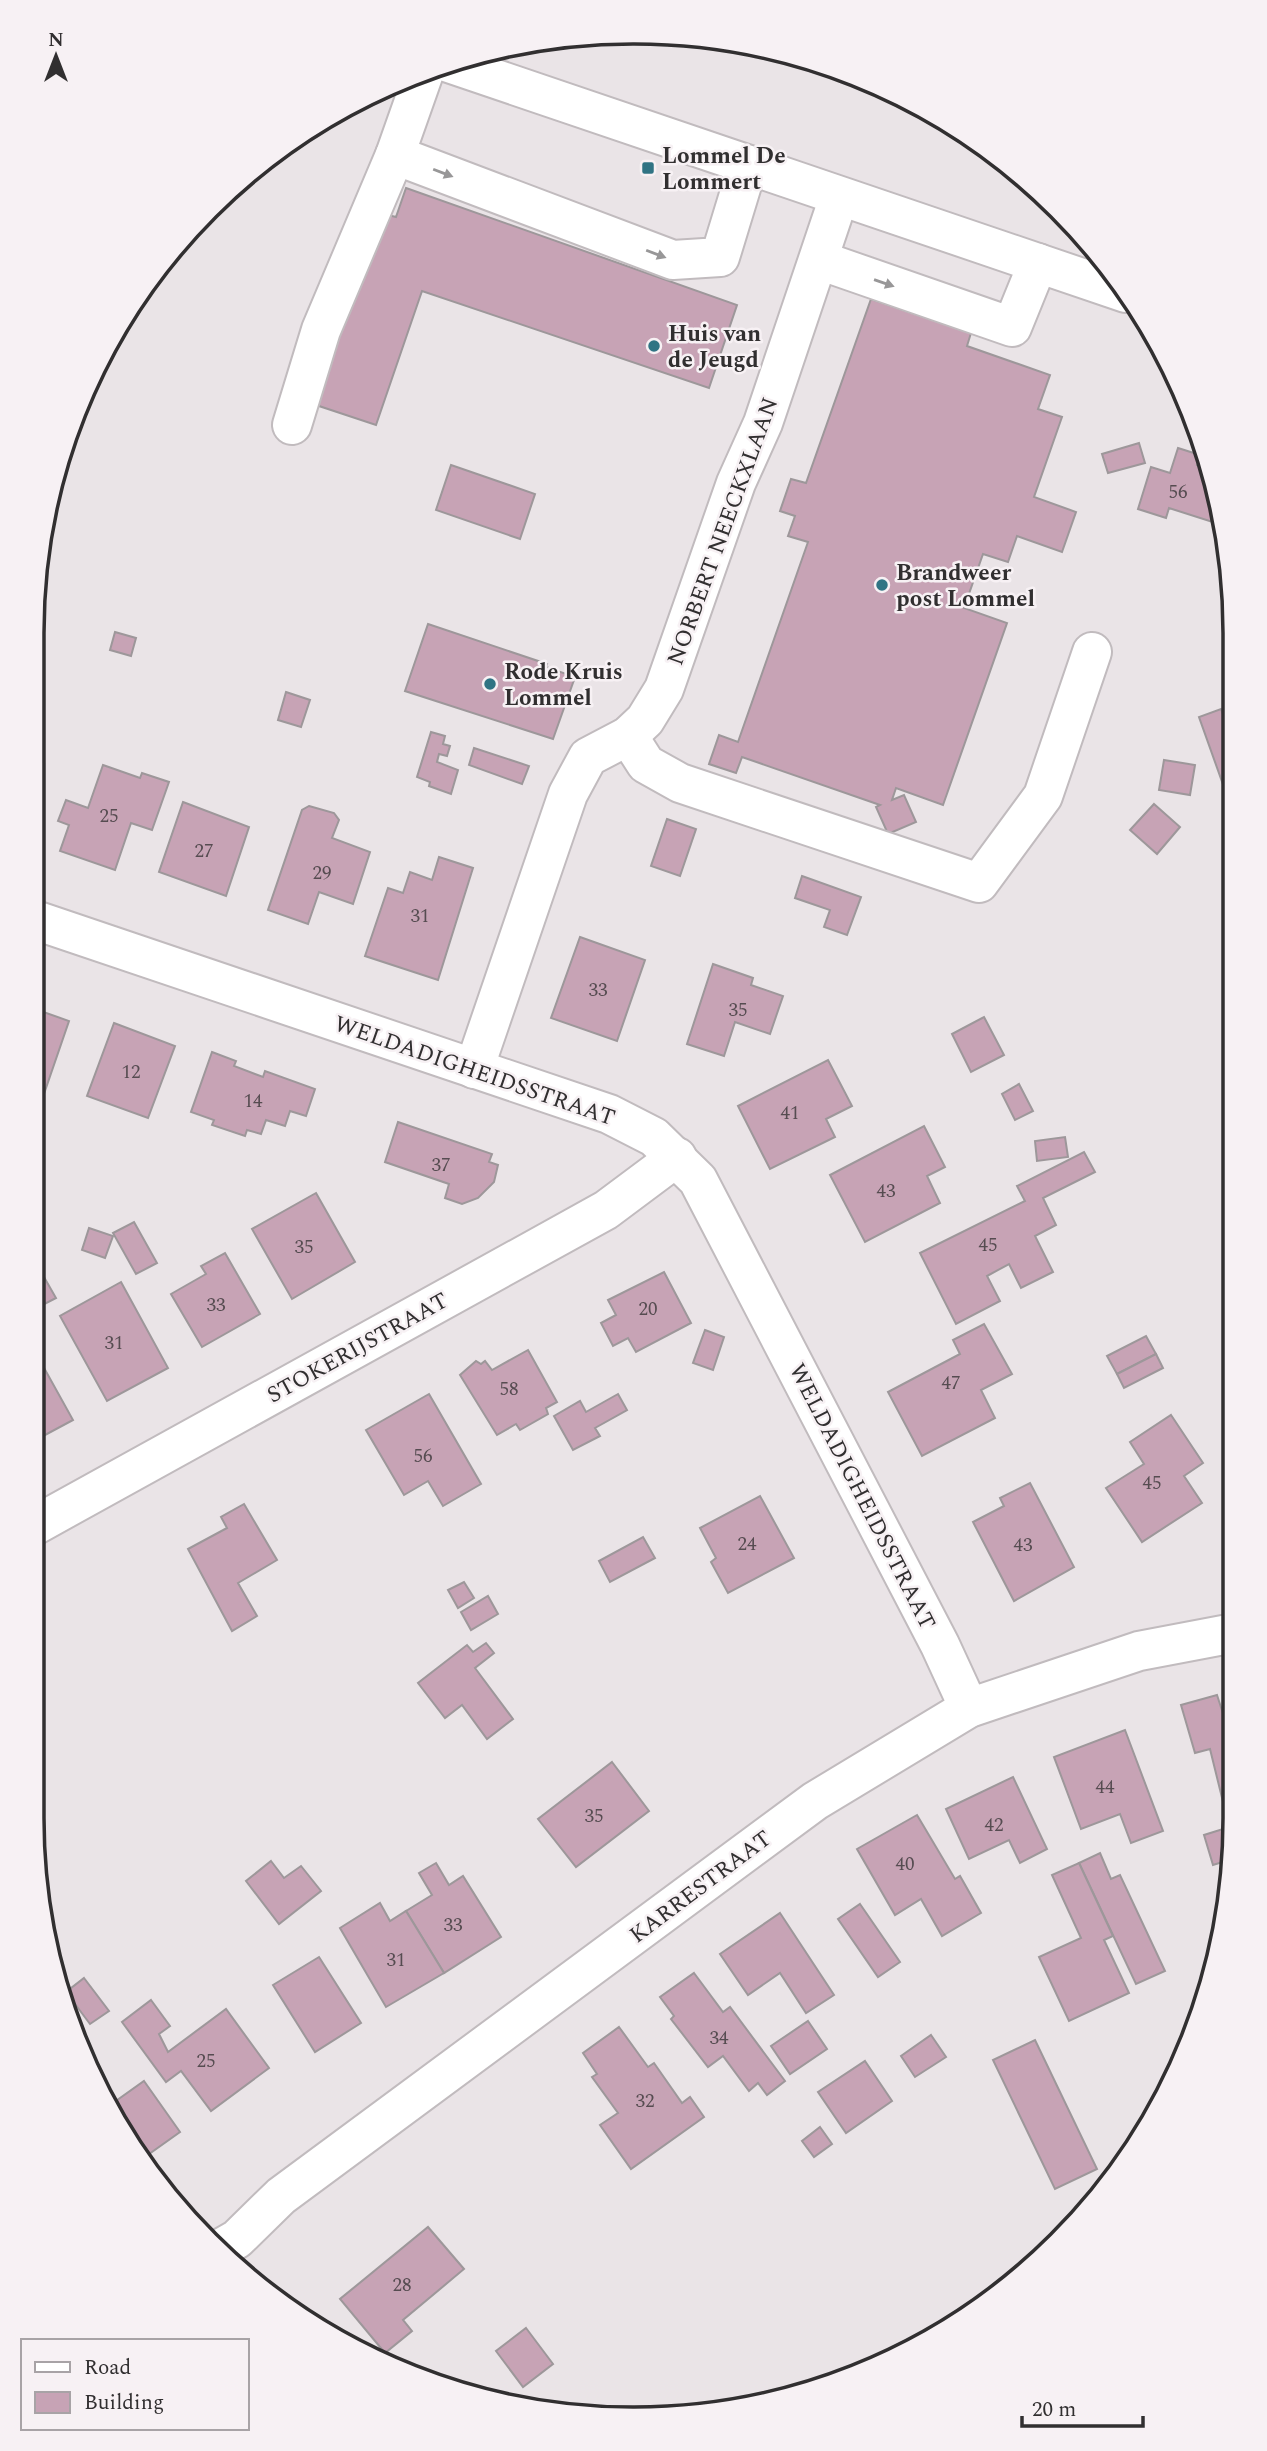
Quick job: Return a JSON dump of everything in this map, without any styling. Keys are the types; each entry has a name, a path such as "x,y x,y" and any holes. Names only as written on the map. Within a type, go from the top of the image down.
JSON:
{"street":[{"path":"465,69 1111,288"},
{"path":"292,425 321,330 395,155 420,84"},
{"path":"395,155 673,260 720,257 748,165"},
{"name":"NORBERT NEECKXLAAN","path":"474,1069 568,794 588,757 628,736 645,720 664,689 819,260 839,197"},
{"path":"819,260 1012,327 1038,263"},
{"path":"628,736 646,764 680,783 978,883 1043,796 1092,652"},
{"name":"WELDADIGHEIDSSTRAAT","path":"44,923 609,1114 654,1137 698,1180 940,1644 969,1708"},
{"name":"STOKERIJSTRAAT","path":"44,1520 606,1210 677,1157"},
{"name":"KARRESTRAAT","path":"233,2249 281,2196 815,1801 969,1708 1139,1650 1223,1635"}],"building":[{"name":"Huis van de Jeugd","path":"406,188 737,305 709,388 422,291 376,425 316,405 376,221 388,215 396,217"},
{"name":"Brandweer post Lommel","path":"871,299 971,333 967,346 1050,375 1038,409 1062,417 1034,497 1076,512 1062,552 1017,536 1008,562 983,554 964,608 1007,623 943,805 896,788 892,800 904,795 916,822 888,834 876,807 880,805 742,757 736,773 709,764 719,735 738,742 808,542 788,536 795,516 780,511 791,479 806,483"},
{"path":"1139,443 1145,463 1108,473 1102,454"},
{"path":"1178,448 1195,453 1213,522 1169,508 1166,518 1138,509 1151,467 1170,473"},
{"path":"451,465 535,494 520,539 436,510"},
{"name":"Rode Kruis Lommel","path":"428,624 547,664 546,667 575,677 553,739 405,691"},
{"path":"115,632 136,638 131,656 110,650"},
{"path":"286,692 310,700 301,727 278,720"},
{"path":"1221,709 1223,715 1223,784 1199,717"},
{"path":"431,732 445,736 443,744 450,746 447,756 439,754 437,762 458,770 451,794 429,786 430,782 417,777"},
{"path":"474,748 529,766 522,784 469,765"},
{"path":"1164,760 1195,765 1190,795 1159,790"},
{"path":"103,765 140,778 142,773 169,782 152,830 131,823 115,870 60,851 69,825 58,821 66,800 88,808"},
{"path":"183,802 249,827 226,896 159,872"},
{"path":"1154,804 1180,827 1157,854 1130,830"},
{"path":"309,806 334,813 339,820 332,838 370,852 353,904 319,892 308,924 268,910 302,810"},
{"path":"667,819 696,829 680,876 651,866"},
{"path":"439,857 473,868 438,980 365,956 388,888 403,893 410,872 432,880"},
{"path":"802,876 861,897 847,935 824,927 830,910 795,898"},
{"path":"580,937 645,960 617,1041 551,1018"},
{"path":"713,964 753,978 751,985 783,996 770,1034 735,1022 724,1056 687,1044"},
{"path":"44,1012 69,1021 44,1094"},
{"path":"984,1017 1004,1055 971,1072 952,1034"},
{"path":"114,1023 175,1046 148,1118 87,1096"},
{"path":"212,1052 236,1061 234,1066 263,1077 265,1071 315,1089 306,1116 290,1111 285,1126 266,1120 261,1134 247,1130 245,1136 212,1125 214,1120 191,1112"},
{"path":"828,1060 852,1106 826,1119 835,1137 770,1169 738,1106"},
{"path":"1019,1084 1033,1111 1015,1120 1002,1094"},
{"path":"398,1122 492,1154 489,1162 498,1165 494,1182 478,1198 462,1204 445,1198 449,1184 385,1162"},
{"path":"924,1126 945,1167 927,1176 940,1203 865,1242 830,1175"},
{"path":"1065,1137 1068,1157 1037,1161 1035,1141"},
{"path":"1084,1152 1095,1172 1043,1198 1056,1225 1035,1236 1053,1272 1021,1288 1009,1264 987,1276 1000,1301 956,1324 920,1253 1025,1201 1017,1186"},
{"path":"316,1193 355,1262 292,1299 252,1229"},
{"path":"134,1222 157,1263 136,1274 113,1233"},
{"path":"89,1228 113,1236 105,1258 82,1250"},
{"path":"225,1253 260,1314 202,1347 171,1294 206,1274 201,1266"},
{"path":"664,1272 691,1323 636,1352 628,1338 613,1346 601,1323 616,1315 608,1300"},
{"path":"44,1277 56,1298 44,1304"},
{"path":"121,1282 168,1368 107,1401 60,1316"},
{"path":"984,1324 1012,1374 981,1390 995,1418 922,1456 888,1392 960,1354 953,1340"},
{"path":"705,1330 724,1337 713,1370 693,1363"},
{"path":"1146,1336 1156,1354 1117,1374 1107,1356"},
{"path":"528,1350 557,1402 546,1408 548,1414 520,1430 516,1424 497,1435 460,1375 476,1361 481,1364 485,1361 492,1370"},
{"path":"1156,1354 1163,1368 1124,1388 1117,1374"},
{"path":"44,1368 73,1420 44,1436"},
{"path":"429,1394 481,1484 443,1506 428,1481 404,1495 366,1430"},
{"path":"618,1394 627,1410 595,1428 600,1436 573,1450 554,1416 580,1401 586,1412"},
{"path":"1171,1415 1203,1463 1184,1476 1202,1503 1142,1542 1106,1488 1144,1464 1130,1442"},
{"path":"1030,1483 1074,1567 1014,1601 973,1522 1004,1506 1000,1498"},
{"path":"760,1496 794,1558 728,1593 711,1562 716,1558 700,1528"},
{"path":"244,1504 277,1560 238,1583 257,1616 232,1631 188,1549 227,1528 221,1517"},
{"path":"643,1537 655,1558 610,1582 599,1561"},
{"path":"464,1582 474,1598 458,1608 448,1590"},
{"path":"488,1596 498,1614 471,1630 461,1612"},
{"path":"486,1643 494,1653 475,1668 513,1719 487,1739 462,1705 445,1718 418,1683 467,1645 473,1652"},
{"path":"1217,1695 1223,1713 1223,1802 1210,1749 1195,1753 1181,1705"},
{"path":"1125,1730 1163,1831 1131,1843 1120,1814 1081,1829 1054,1757"},
{"path":"612,1762 649,1811 576,1867 538,1819"},
{"path":"1013,1777 1047,1849 1020,1863 1009,1840 969,1859 946,1809"},
{"path":"917,1815 955,1879 960,1876 981,1913 942,1936 921,1899 895,1915 857,1849"},
{"path":"1223,1829 1221,1862 1213,1865 1204,1835"},
{"path":"1100,1853 1111,1879 1120,1875 1165,1971 1136,1984 1079,1863"},
{"path":"271,1861 284,1878 301,1866 321,1891 279,1924 246,1881"},
{"path":"436,1863 449,1885 463,1876 501,1937 444,1973 406,1911 432,1895 419,1873"},
{"path":"1079,1863 1113,1936 1104,1940 1129,1993 1069,2021 1039,1957 1081,1938 1052,1875"},
{"path":"380,1903 390,1921 406,1911 444,1973 386,2007 340,1928"},
{"path":"860,1904 900,1962 878,1977 838,1919"},
{"path":"780,1913 834,1995 806,2013 780,1973 748,1995 720,1954"},
{"path":"319,1957 361,2023 315,2052 273,1985"},
{"path":"694,1973 723,2012 730,2007 785,2081 767,2095 758,2083 749,2091 723,2056 708,2067 671,2019 674,2016 660,1997"},
{"path":"84,1978 109,2011 90,2024 74,2002 70,1989"},
{"path":"151,2000 170,2026 159,2034 168,2052 226,2009 269,2068 211,2111 181,2071 166,2082 122,2022"},
{"path":"808,2021 827,2049 790,2074 771,2046"},
{"path":"619,2027 648,2067 654,2063 682,2103 690,2097 704,2117 631,2169 600,2125 618,2113 592,2077 597,2074 583,2053"},
{"path":"931,2035 946,2057 915,2077 901,2056"},
{"path":"1035,2040 1097,2169 1055,2189 993,2060"},
{"path":"865,2061 892,2101 846,2133 818,2092"},
{"path":"144,2081 180,2132 149,2154 117,2100"},
{"path":"820,2127 832,2144 814,2157 802,2141"},
{"path":"428,2227 464,2269 403,2320 412,2331 386,2352 340,2299"},
{"path":"526,2328 553,2364 523,2387 496,2351"}],"place":[{"name":"Lommel De Lommert","path":"648,168"},
{"name":"Huis van de Jeugd","path":"654,346"},
{"name":"Brandweer post Lommel","path":"882,585"},
{"name":"Rode Kruis Lommel","path":"490,684"}]}
